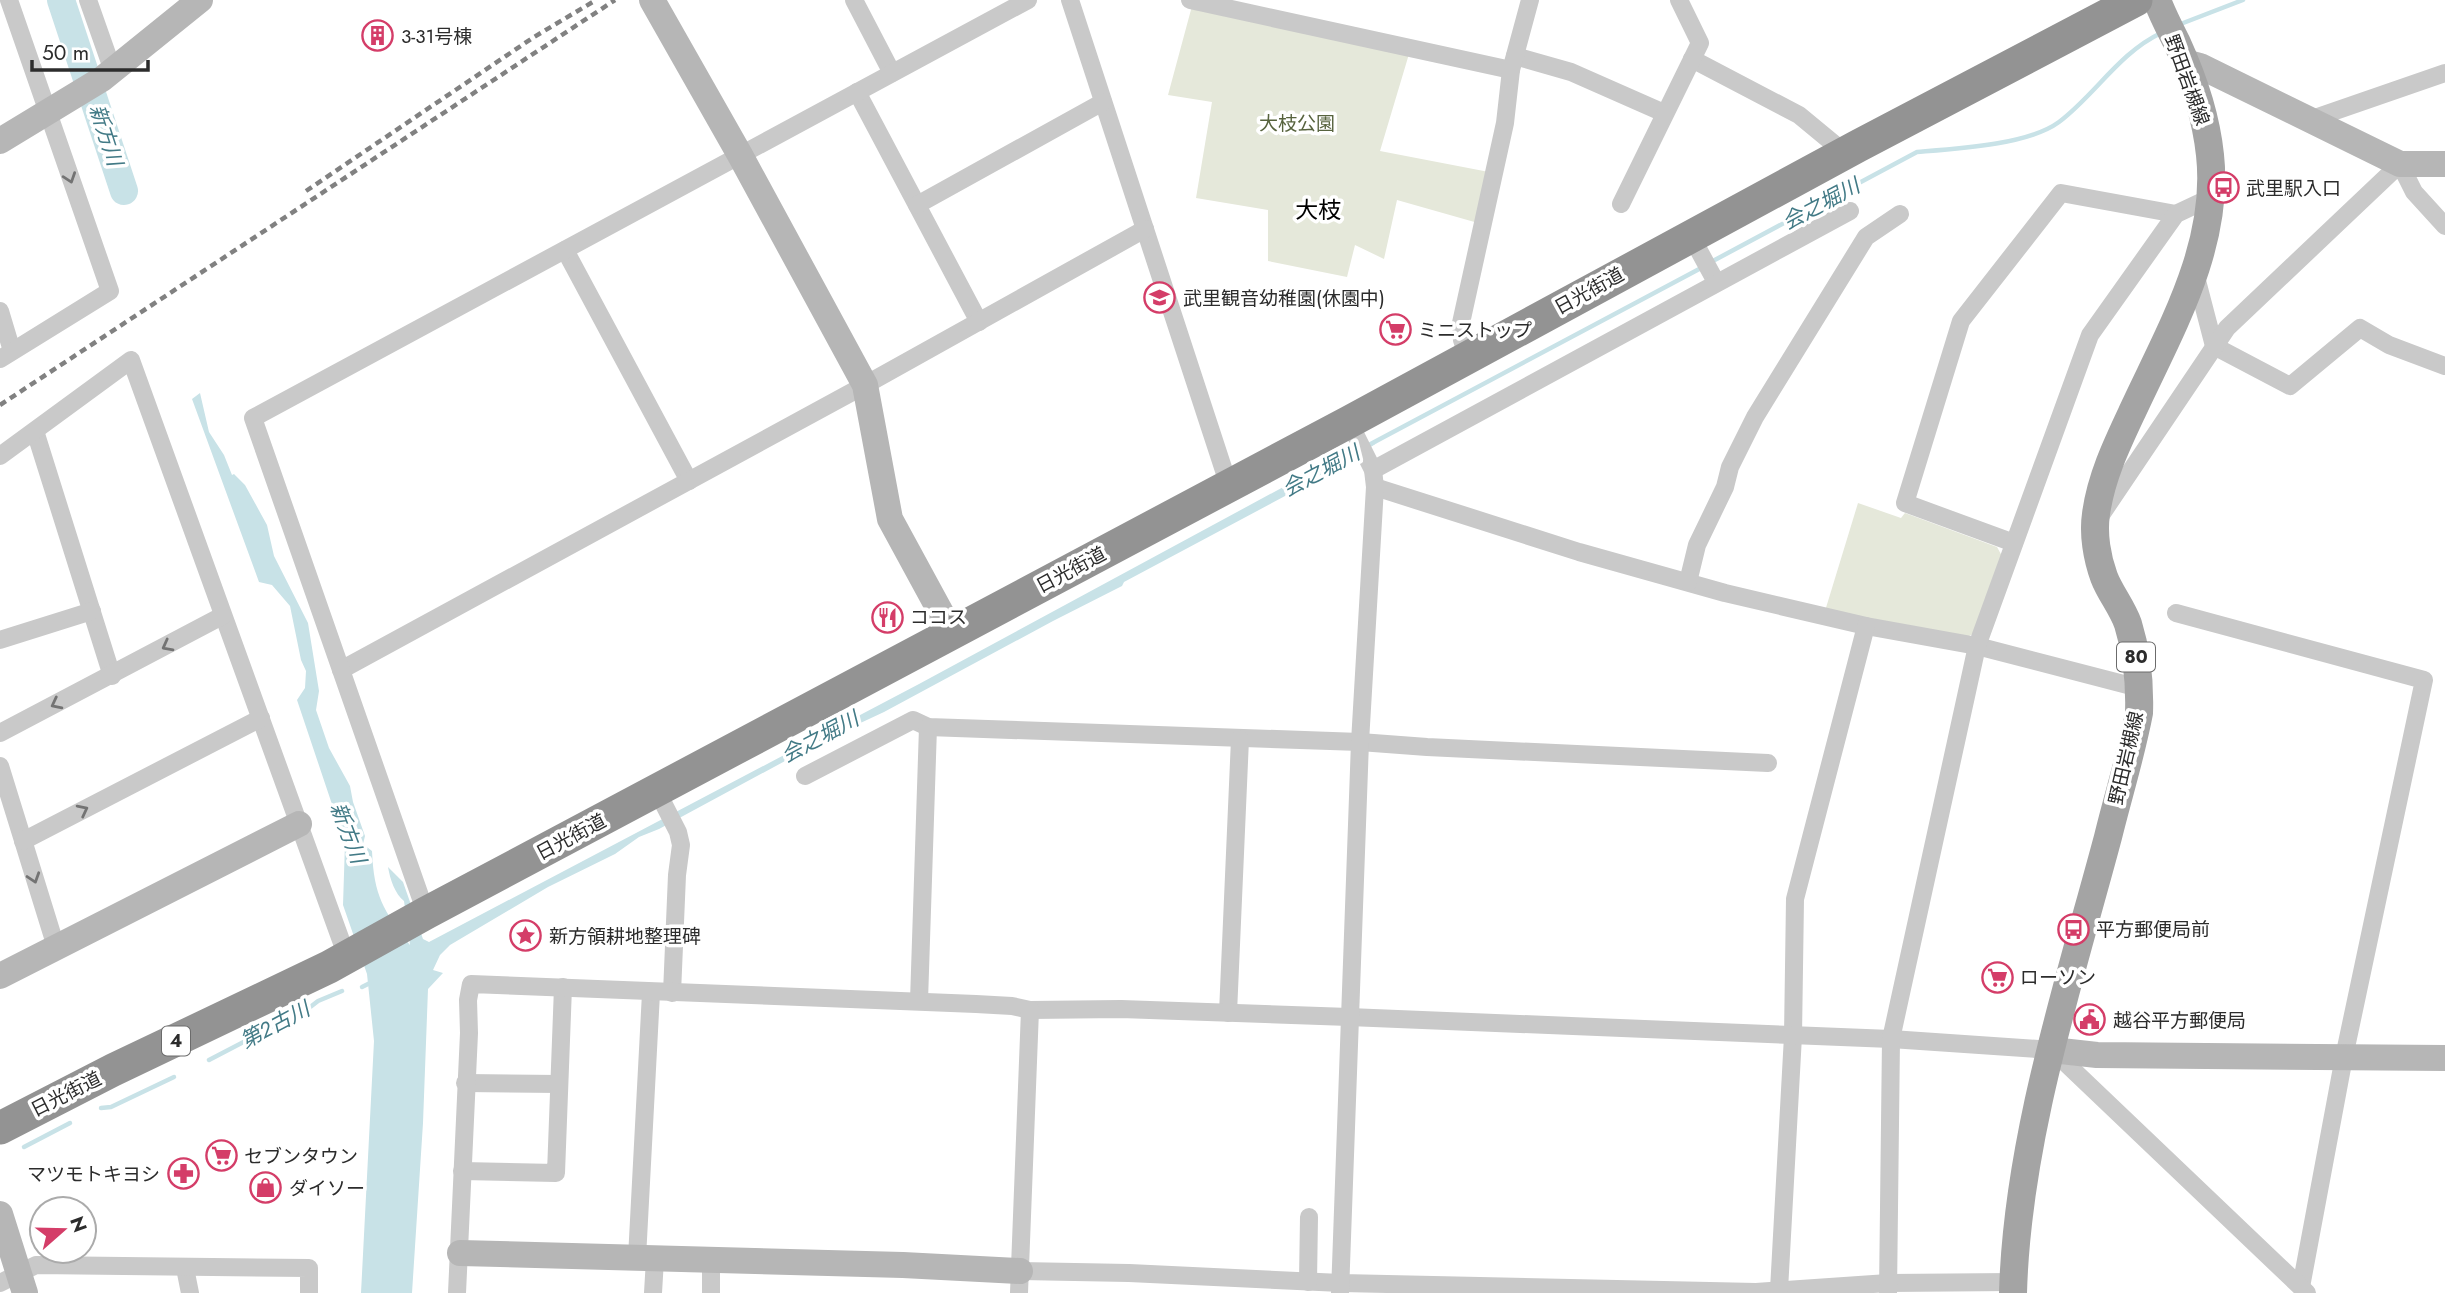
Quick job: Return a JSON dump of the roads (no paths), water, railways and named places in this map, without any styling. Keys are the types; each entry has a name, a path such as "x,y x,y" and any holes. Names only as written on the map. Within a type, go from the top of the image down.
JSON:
{"highway":[{"name":"日光街道","path":"0,1128 113,1070 350,956 423,914 663,802 952,633 1229,486 1353,430 1468,358 1695,244 1845,153 2136,0"}],"main road":[{"name":"野田岩槻線","path":"2013,1287 2019,1220 2030,1149 2052,1049 2136,730 2139,688 2136,659 2127,622 2104,576 2095,539 2100,490 2111,456 2188,293 2203,243 2210,198 2211,157 2206,128 2171,31"}],"street":[{"path":"0,311 6,355 110,291 57,108 9,0"},
{"path":"88,0 108,75"},
{"path":"652,0 740,155 865,386 890,519 952,633"},
{"path":"854,0 892,73"},
{"path":"423,914 253,418 1028,0"},
{"path":"1070,0 1229,486"},
{"path":"1190,0 1571,72 1664,113"},
{"path":"1468,358 1462,340 1461,323 1506,123 1513,63 1531,0"},
{"path":"1621,204 1700,43 1679,0"},
{"path":"0,141 108,75 189,4"},
{"path":"2171,31 2200,66 2400,164 2445,164"},
{"path":"1692,59 1799,115 1845,153"},
{"path":"2312,119 2445,73"},
{"path":"857,92 979,322"},
{"path":"917,205 1103,102"},
{"path":"2400,164 2414,192 2445,226"},
{"path":"2095,523 2227,328 2400,164"},
{"path":"2014,543 1905,503 1961,321 2061,193 2176,214"},
{"path":"1888,1288 1891,1039 1977,646 2091,335 2176,214 2210,198"},
{"path":"1373,474 1714,279 1850,211"},
{"path":"1688,582 1697,545 1726,487 1730,467 1755,417 1867,237 1900,214"},
{"path":"341,670 865,386 1145,229"},
{"path":"1695,244 1714,279"},
{"path":"565,250 689,481"},
{"path":"2194,270 2214,346 2290,386 2360,328 2389,345 2445,366"},
{"path":"0,456 131,360 222,616 350,956"},
{"path":"1340,1288 1360,742 1373,474 1353,430"},
{"path":"36,431 112,676"},
{"path":"1373,474 1579,552 1866,626 1977,646 2139,688"},
{"path":"0,640 92,611"},
{"path":"2176,613 2424,680 2298,1288"},
{"path":"0,733 222,616"},
{"path":"1779,1290 1793,1036 1795,898 1866,626"},
{"path":"23,841 261,718"},
{"path":"804,776 913,720 928,727 1360,742 1768,762"},
{"path":"919,1002 928,727"},
{"path":"1228,1013 1240,739"},
{"path":"0,766 56,947"},
{"path":"663,802 678,832 681,845 677,875 672,993"},
{"path":"0,976 299,824"},
{"path":"457,1293 470,984 1012,1006 1030,1010 1121,1009 1891,1039 2052,1049 2097,1055 2445,1058"},
{"path":"461,1171 556,1173 563,987"},
{"path":"651,993 646,1258 653,1293"},
{"path":"1019,1282 1030,1010"},
{"path":"2052,1049 2298,1288"},
{"path":"466,1083 559,1084"},
{"path":"0,1213 15,1283 36,1265 309,1268 309,1293"},
{"path":"1308,1282 1309,1217"},
{"path":"460,1253 711,1260 1019,1282 1308,1282 1340,1288 1756,1292 2013,1287"},
{"path":"711,1260 711,1293"},
{"path":"186,1268 190,1293"}],"water":[{"path":"200,393 209,432 224,455 232,475 245,485 267,525 274,556 308,623 319,691 316,710 329,748 350,786 365,836 363,844 372,851 375,880 382,902 410,945 404,901 393,886 388,867 403,882 423,939 429,942 919,684 1335,459 1377,443 1332,471 1124,582 1122,586 884,712 824,740 659,829 639,837 615,854 548,887 450,945 440,955 433,970 443,973 428,989 412,1293 361,1293 374,1041 367,974 343,905 345,843 297,700 305,688 306,671 301,660 290,606 272,585 259,582 192,399"}],"waterway":[{"name":"新方川","path":"61,0 124,191"},
{"name":"会之堀川","path":"2178,25 2243,0"},
{"name":"会之堀川","path":"1711,262 1917,152 2010,141 2046,130 2072,111 2132,52 2161,33"},
{"name":"会之堀川","path":"1365,447 1703,267"},
{"path":"362,987 372,982"},
{"name":"第２古川","path":"209,1060 318,1001 342,991"},
{"name":"第２古川","path":"101,1108 111,1107 174,1077"},
{"name":"第２古川","path":"24,1147 70,1123"}],"railway":[{"path":"306,191 534,37 596,0"},
{"path":"0,405 615,0"}],"place":[{"name":"3-31号棟","path":"378,36"},
{"name":"武里駅入口","path":"2223,188"},
{"name":"武里観音幼稚園(休園中)","path":"1160,298"},
{"name":"ミニストップ","path":"1395,330"},
{"name":"ココス","path":"887,617"},
{"name":"平方郵便局前","path":"2073,929"},
{"name":"新方領耕地整理碑","path":"526,936"},
{"name":"ローソン","path":"1997,977"},
{"name":"越谷平方郵便局","path":"2090,1020"},
{"name":"セブンタウン","path":"221,1156"},
{"name":"マツモトキヨシ","path":"183,1174"},
{"name":"ダイソー","path":"266,1188"}],"district":[{"name":"大枝","path":"1318,210"}],"park label":[{"name":"大枝公園","path":"1297,123"}]}
